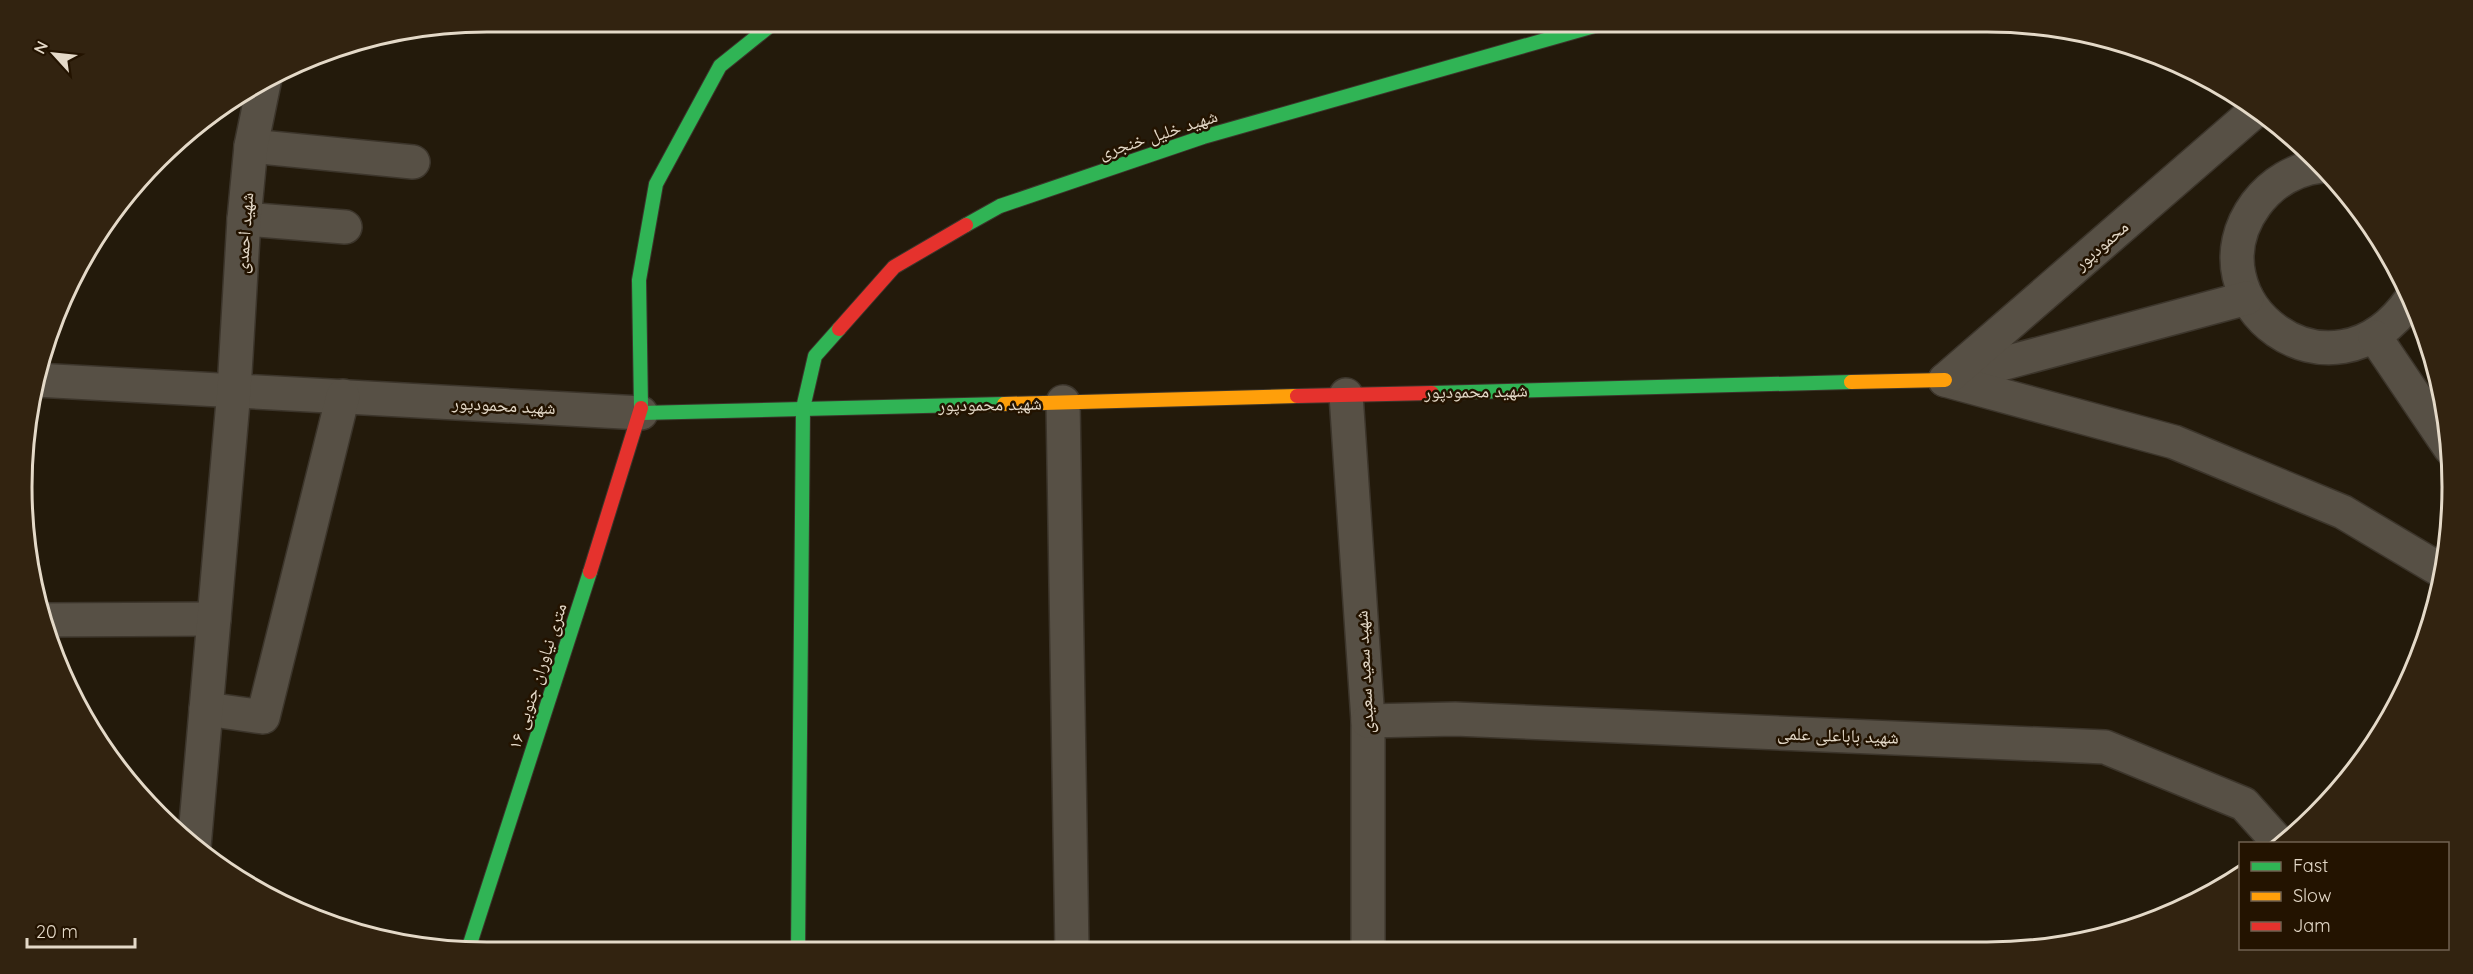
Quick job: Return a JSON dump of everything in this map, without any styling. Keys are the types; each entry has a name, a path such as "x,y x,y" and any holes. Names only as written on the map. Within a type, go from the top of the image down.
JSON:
{"street":[{"name":"۱۶ متری نیاوران جنوبی","path":"471,942 641,412 639,280 656,184 720,66 762,32"},
{"name":"شهید خلیل خنجری","path":"798,942 803,408 815,356 894,267 1000,206 1203,137 1573,32"},
{"name":"شهید احمدی","path":"195,836 234,390 244,219 251,147 263,91"},
{"name":"محمودپور","path":"1945,380 2249,116"},
{"path":"251,147 413,162"},
{"path":"2311,169 2291,174 2266,190 2249,214 2239,241 2238,270 2247,298 2264,322 2288,340 2317,348 2347,348 2375,337 2397,320 2405,308"},
{"path":"244,219 345,227"},
{"path":"1945,380 2247,298"},
{"path":"2375,337 2438,431"},
{"name":"شهید محمودپور","path":"44,380 641,412 1945,380"},
{"path":"1945,380 2174,442 2343,512 2434,567"},
{"name":"شهید سعید سعیدی","path":"1346,395 1368,721 1368,942"},
{"path":"206,709 263,717 343,396"},
{"path":"1063,402 1072,942"},
{"path":"52,620 214,620"},
{"name":"شهید باباعلی علمی","path":"1368,721 1455,719 2105,747 2244,804 2275,838"}],"traffic: fast":[{"path":"641,408 639,280 656,184 720,66 762,32"},
{"path":"966,225 1000,206 1203,137 1573,32"},
{"path":"798,942 803,408 815,356 839,329"},
{"path":"1432,393 1851,382"},
{"path":"641,413 1004,404"},
{"path":"471,942 590,572"}],"traffic: slow":[{"path":"1851,382 1945,380"},
{"path":"1004,404 1297,396"}],"traffic: jam":[{"path":"839,329 894,267 966,225"},
{"path":"1297,396 1432,393"},
{"path":"590,572 641,408"}]}
